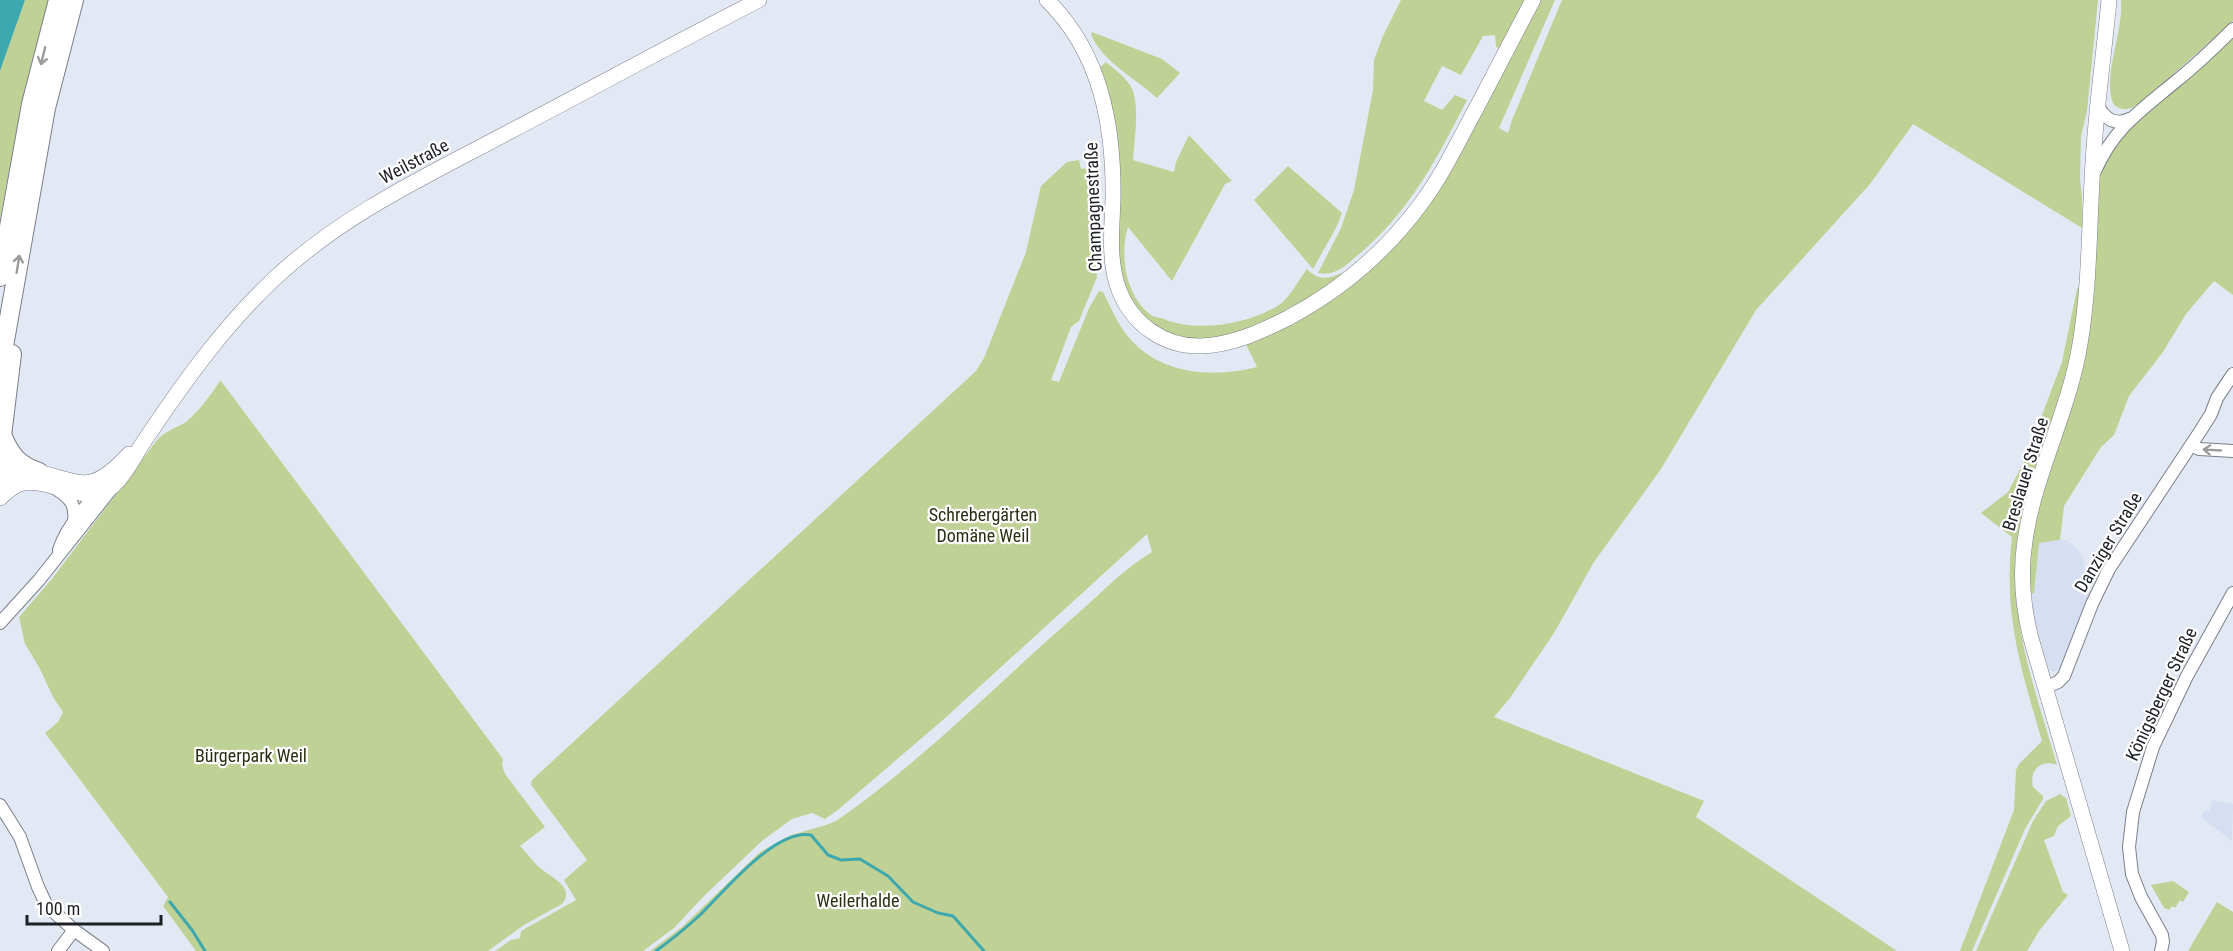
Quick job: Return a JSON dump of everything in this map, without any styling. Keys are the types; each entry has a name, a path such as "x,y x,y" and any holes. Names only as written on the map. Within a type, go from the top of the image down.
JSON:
{"highway":[{"path":"0,277 31,104 58,0"},
{"path":"0,369 46,108 74,0"},
{"path":"0,256 7,234"},
{"path":"0,487 3,472 2,434 12,353 9,322"},
{"path":"2,434 16,460 39,472"}],"main road":[{"name":"Weilstraße","path":"115,484 148,434 223,334 291,264 339,227 403,188 759,0"},
{"name":"Champagnestraße","path":"1047,0 1064,18 1081,44 1096,75 1103,98 1112,156 1113,266 1121,297 1134,316 1151,332 1173,342 1196,346 1236,340 1292,315 1332,291 1354,274 1395,235 1420,206 1443,171 1533,0"},
{"name":"Breslauer Straße","path":"2109,0 2092,182 2087,291 2080,347 2060,423 2030,514 2023,552 2023,585 2026,615 2045,688 2122,951"},
{"name":"Weilstraße","path":"122,461 148,434"},
{"path":"0,487 4,479 11,474 39,472 82,483 100,478 122,461"},
{"path":"0,498 23,483 95,495 115,484"}],"street":[{"path":"2098,106 2113,122 2121,123 2129,119 2188,71 2233,29"},
{"path":"2092,182 2104,153 2129,119"},
{"name":"Danziger Straße","path":"2045,688 2058,682 2064,676 2092,604 2109,569 2192,445 2211,414 2217,398 2233,374"},
{"path":"2192,445 2199,449 2233,451"},
{"name":"Weilstraße","path":"57,557 63,538 122,461"},
{"path":"82,483 93,490 95,495 91,515"},
{"name":"Weilstraße","path":"0,623 57,557 115,484"},
{"path":"55,488 68,496 73,504 74,523"},
{"name":"Königsberger Straße","path":"2161,951 2162,935 2141,897 2132,874 2129,847 2133,812 2152,747 2190,670 2233,593"},
{"path":"0,805 20,837 44,901 74,930 103,951"},
{"path":"58,951 74,930"}],"shaded area":[{"path":"2067,540 2080,552 2084,562 2087,593 2092,593 2080,617 2063,668 2053,672 2048,669 2034,630 2028,594 2039,543"},
{"path":"2212,800 2233,804 2232,841 2201,817 2205,811 2209,811"}],"green space":[{"path":"25,0 49,0 20,112 0,219 0,71"},
{"path":"1401,0 1528,0 1502,49 1496,47 1495,35 1483,36 1461,75 1442,66 1424,101 1442,110 1455,95 1467,100 1433,163 1407,203 1376,239 1335,272 1318,273 1341,228 1354,190 1373,90 1374,60"},
{"path":"1538,0 1555,0 1499,128 1508,133 1562,0 2098,0 2087,111 2081,136 2082,228 1913,124 1870,184 1756,310 1661,469 1594,562 1554,633 1510,698 1494,717 1704,801 1696,817 1897,951 650,951 682,927 760,852 791,835 836,821 897,775 1118,577 1152,552 1147,534 944,719 839,809 825,819 812,813 792,819 763,840 674,928 643,951 495,951 511,940 520,938 521,931 576,900 564,880 587,860 531,785 532,780 976,371 984,358 1026,252 1041,186 1067,162 1079,160 1081,169 1097,167 1093,234 1097,277 1079,321 1071,327 1051,380 1059,382 1089,308 1099,291 1103,292 1131,340 1158,361 1173,367 1206,373 1257,367 1245,342 1391,246"},
{"path":"2121,0 2233,0 2233,21 2145,99 2134,107 2122,109 2114,105 2110,82"},
{"path":"1092,32 1162,59 1180,73 1157,98 1104,54 1091,35"},
{"path":"2233,35 2233,295 2214,281 2186,314 2163,352 2129,396 2114,435 2101,447 2064,506 2060,540 2039,543 2034,593 2028,594 2030,537 2068,414 2098,180 2103,165 2122,134"},
{"path":"1106,62 1125,79 1133,92 1136,122 1133,160 1174,172 1176,162 1189,135 1232,181 1225,184 1172,281 1128,227 1124,250 1126,273 1135,297 1146,311 1154,317 1177,323 1207,326 1223,324 1253,317 1279,305 1290,294 1307,269 1319,277 1327,278 1341,273 1343,276 1309,301 1244,332 1200,340 1168,334 1139,314 1120,278 1098,69"},
{"path":"1288,166 1342,213 1313,269 1254,200"},
{"path":"2080,287 2076,324 2063,386 2024,504 2017,543 2015,572 2016,600 2026,656 2057,765 2041,765 2035,771 2033,787 2043,796 2043,799 2025,829 1972,951 1960,951 2014,810 2016,770 2042,741 2021,665 2012,617 2010,565 2012,537 1981,513 2008,492 2026,458 2062,362 2077,289"},
{"name":"Bürgerpark Weil","path":"220,381 503,759 505,774 545,827 520,846 538,866 562,884 566,893 565,898 562,904 524,925 488,951 196,951 163,906 168,897 45,733 58,722 63,712 25,644 19,617 51,580 157,440 191,418"},
{"path":"2060,794 2066,798 2071,816 2058,826 2054,836 2044,840 2063,892 2068,895 2039,931 2027,951 1976,951 2033,821 2046,801"},
{"path":"2173,881 2189,892 2183,902 2180,900 2175,908 2172,906 2169,910 2164,908 2151,885"},
{"path":"2217,902 2233,912 2233,951 2188,951"}],"water":[{"path":"0,0 25,0 0,71"}],"waterway":[{"path":"656,951 695,920 736,878 766,852 781,842 797,836 811,835 828,855 841,860 860,859 888,876 913,902 938,913 953,916 984,951"},
{"path":"170,902 205,951"}],"park label":[{"name":"Schrebergärten Domäne Weil","path":"983,524"},
{"name":"Weilerhalde","path":"858,900"}]}
